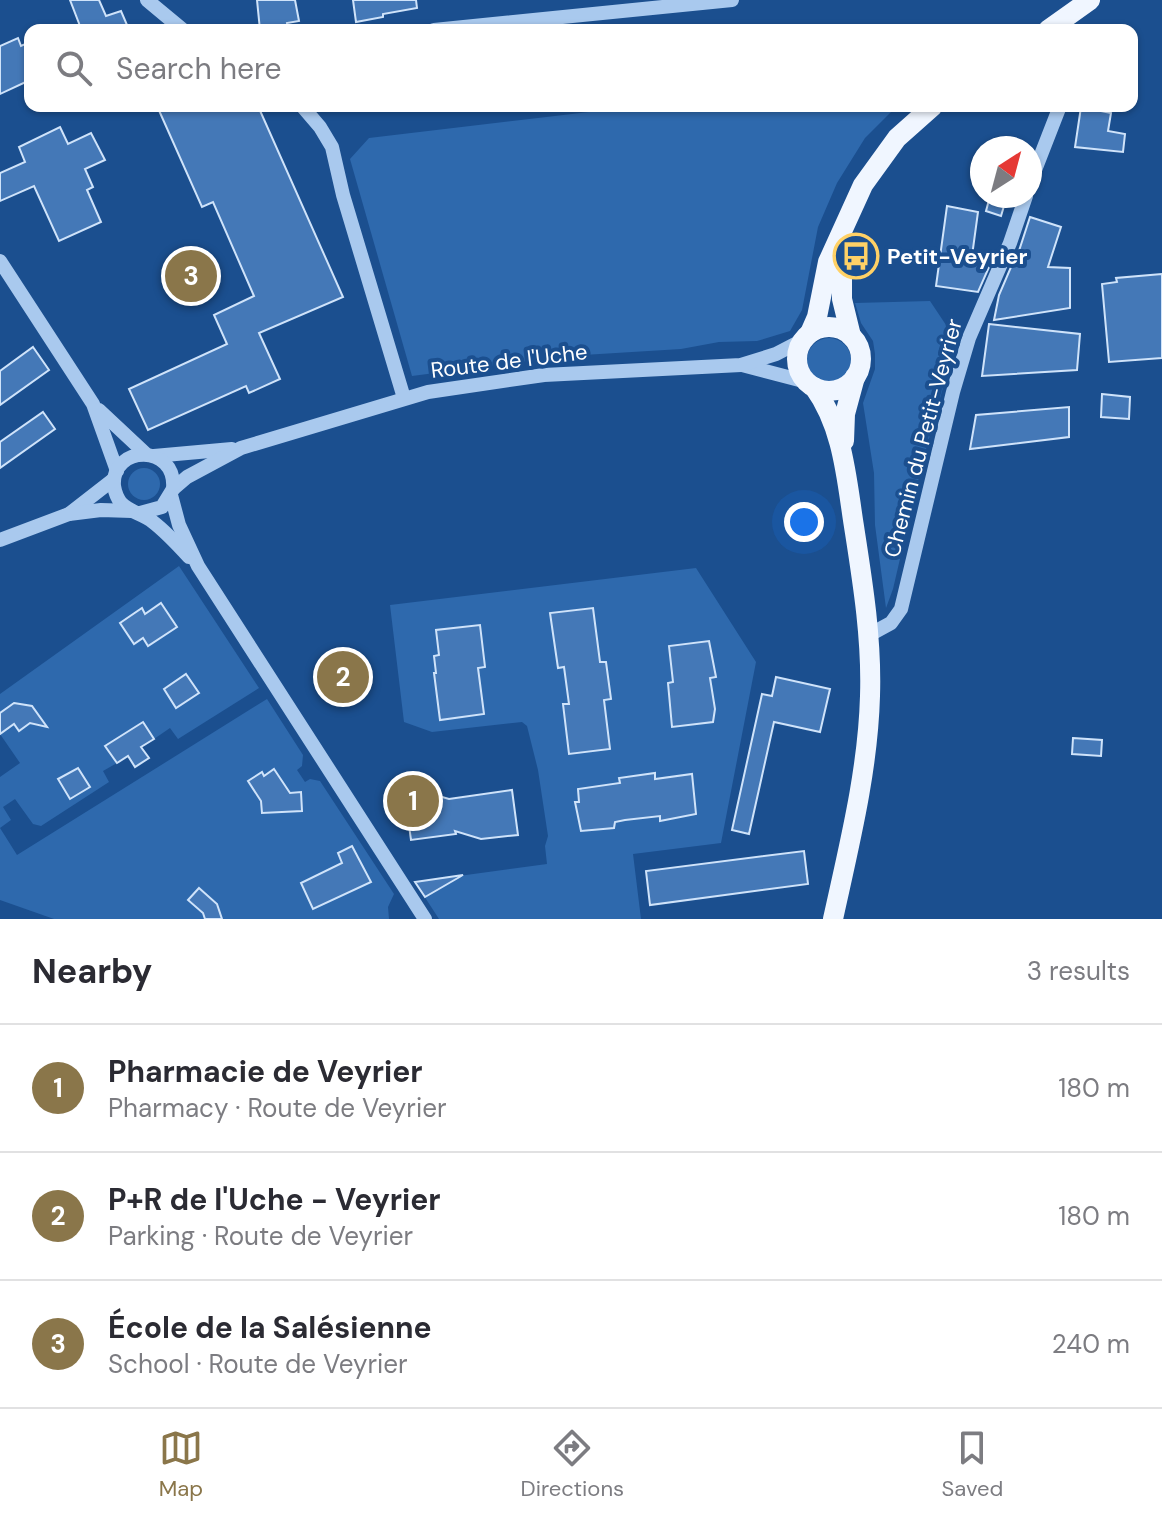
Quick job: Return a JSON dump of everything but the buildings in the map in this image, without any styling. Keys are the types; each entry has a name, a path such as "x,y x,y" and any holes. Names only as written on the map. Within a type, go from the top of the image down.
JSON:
{"main road":[{"path":"1062,24 1090,0"},
{"path":"844,457 827,405 798,366 797,357 817,317 828,262 853,206 877,164 897,138 926,112"},
{"path":"833,919 867,744 870,695 869,635 844,457 845,414 860,356 851,336 842,299 840,270 843,230"},
{"path":"807,336 831,327 851,336"},
{"path":"810,385 832,391 855,377"}],"street":[{"path":"147,0 176,24"},
{"path":"494,24 732,0"},
{"path":"307,112 332,147 343,195 404,398"},
{"path":"1042,152 1058,112"},
{"name":"Chemin du Petit-Veyrier","path":"869,635 891,623 901,609 969,338 1005,256 1022,208"},
{"path":"0,261 93,404 116,475 114,487 120,501 159,527 198,566"},
{"name":"Route de l'Uche","path":"172,492 187,477 241,448 404,398 515,378 741,365 776,354 807,336"},
{"name":"Route de l'Uche","path":"741,365 810,385"},
{"path":"93,404 169,469 179,525 198,566 425,919"},
{"name":"Route de l'Uche","path":"150,455 241,448"},
{"path":"69,514 116,475 132,456 150,455"},
{"path":"0,540 69,514 101,510 136,512 162,507 172,492"}],"shaded area":[{"path":"589,112 891,112 865,138 837,183 818,227 802,310 790,331 757,341 567,356 412,376 350,159 369,138"},
{"path":"930,301 956,340 886,608 875,525 874,473 863,403 875,369 875,354 873,341 861,323 855,303"},
{"path":"829,338 844,345 851,360 844,375 829,382 814,375 807,360 814,345"},
{"path":"144,468 155,473 160,484 155,495 144,500 133,495 128,484 133,473"},
{"path":"179,566 259,688 178,739 170,728 154,739 106,746 117,763 103,771 109,782 41,826 33,824 15,799 3,807 11,820 0,828 0,777 20,763 0,734 0,694"},
{"path":"696,568 756,662 721,843 633,854 641,919 439,919 415,882 547,864 545,846 548,836 538,770 527,726 522,722 432,732 404,722 390,605"},
{"path":"267,699 303,755 302,766 297,770 305,782 310,779 320,781 394,894 388,907 389,919 54,919 0,900 0,828 17,855"}],"place":[{"name":"Petit-Veyrier","path":"856,256"},
{"name":"École de la Salésienne","path":"191,276"},
{"name":"P+R de l'Uche - Veyrier","path":"343,677"},
{"name":"Pharmacie de Veyrier","path":"413,801"}]}
